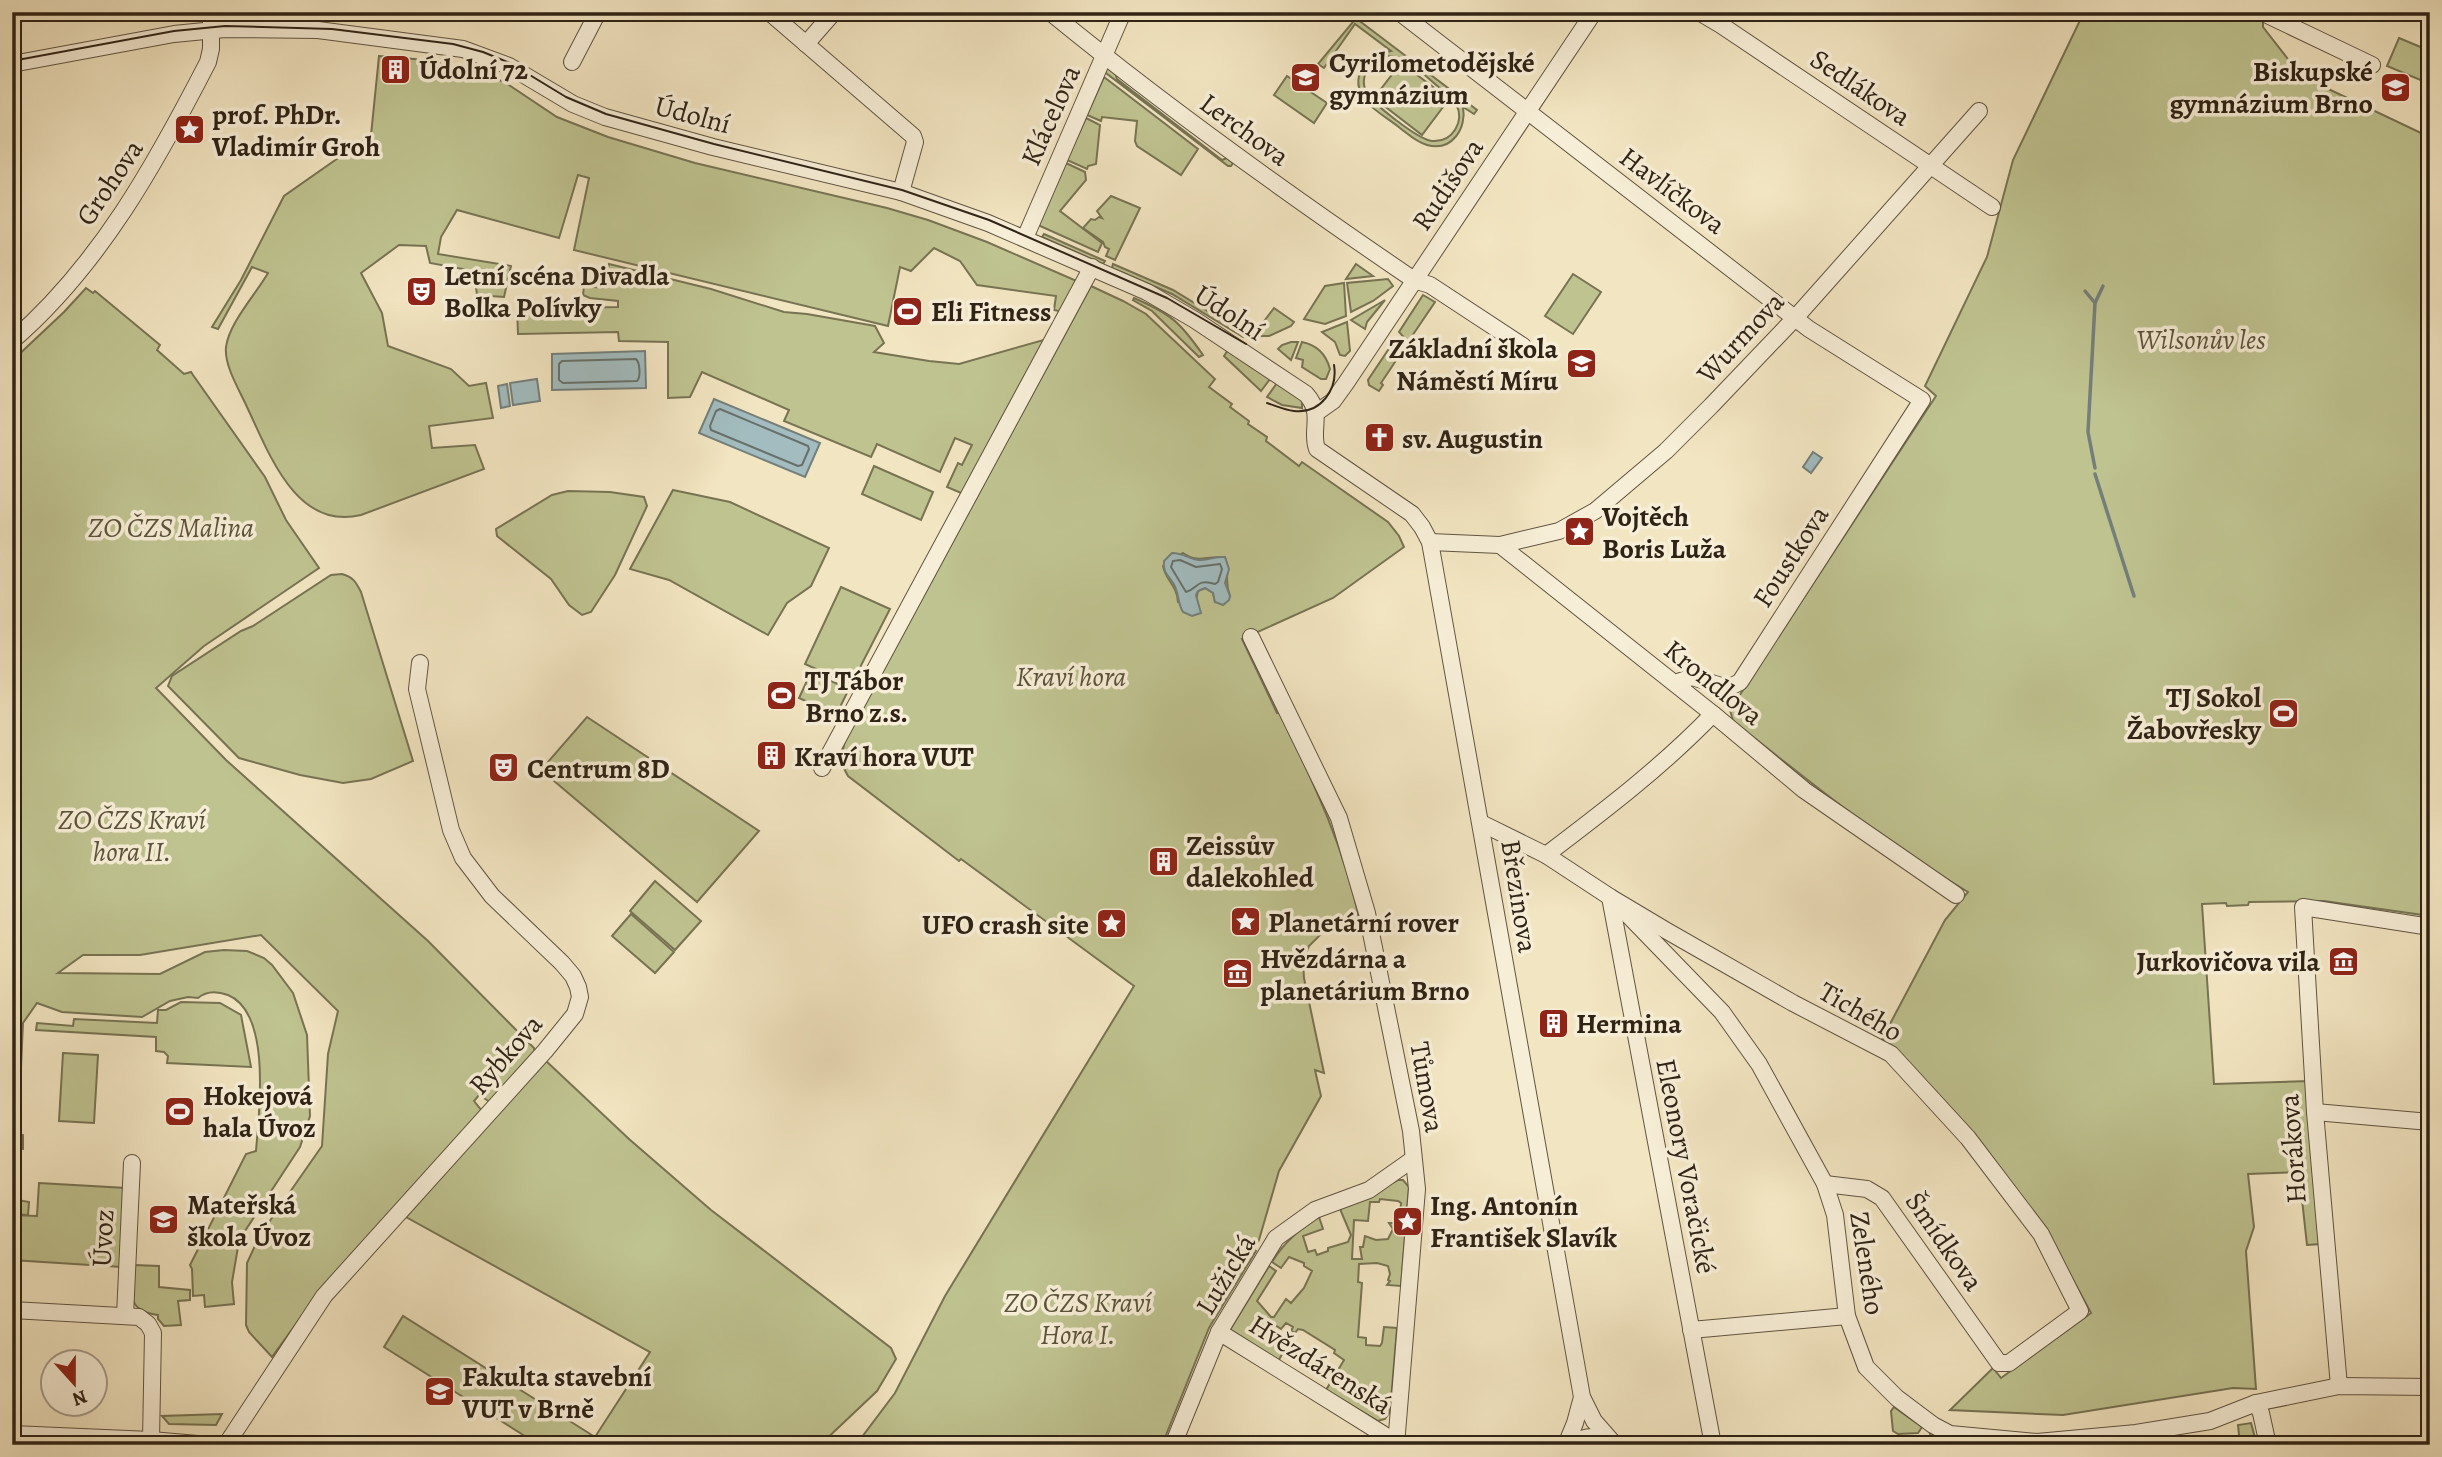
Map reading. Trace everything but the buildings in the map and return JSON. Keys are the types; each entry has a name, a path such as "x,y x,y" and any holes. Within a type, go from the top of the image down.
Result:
{"street":[{"name":"Grohova","path":"15,335 61,293 121,217 161,153 208,61 211,49 211,12"},
{"path":"572,62 598,12"},
{"path":"769,12 913,136 915,142 901,192"},
{"path":"806,44 834,12"},
{"name":"Lerchova","path":"1050,12 1104,57 1240,159 1414,280 1430,285 1523,346"},
{"name":"Klácelova","path":"1024,238 1123,12"},
{"name":"Havlíčkova","path":"1399,12 1809,328 1922,400"},
{"name":"Rudišova","path":"1315,414 1333,401 1346,383 1594,12"},
{"path":"2261,12 2372,65"},
{"name":"Sedlákova","path":"1708,15 1992,207"},
{"name":"Údolní","path":"12,64 174,34 211,30 318,30 453,47 499,61 573,104 605,117 713,147 901,192 1024,238 1147,292 1195,320 1306,394 1315,414"},
{"name":"Wurmova","path":"1500,545 1559,531 1595,511 1666,452 1796,317 1979,111"},
{"path":"822,768 1092,268"},
{"name":"Foustkova","path":"1675,683 1692,677 1728,688 1740,682 1922,400"},
{"name":"Březinova","path":"1315,414 1315,443 1323,455 1412,514 1430,542 1582,1397"},
{"path":"1430,542 1500,545"},
{"name":"Krondlova","path":"1500,545 1675,683 1804,790 1956,895"},
{"name":"Tůmova","path":"1251,638 1339,818 1367,913 1411,1130 1417,1189 1394,1444"},
{"name":"Rybkova","path":"226,1445 324,1296 545,1051 575,1014 580,997 573,976 492,896 463,858 451,830 417,689 420,663"},
{"path":"1546,855 1627,794 1681,747 1713,714"},
{"name":"Tichého","path":"1481,823 1546,855 1610,897 1793,1003 1886,1050 1968,1138 2040,1234 2080,1311 2009,1363 1999,1363"},
{"name":"Zeleného","path":"1610,897 1722,1012 1759,1064 1825,1184 1835,1215 1847,1316 1866,1367 1897,1398 1933,1425 1950,1434 2037,1441 2136,1433 2210,1421 2256,1403 2339,1386 2430,1387"},
{"name":"Eleonory Voračické","path":"1610,897 1713,1445"},
{"name":"Horákova","path":"2339,1386 2315,1112 2304,913 2430,927"},
{"path":"2315,1112 2430,1122"},
{"name":"Lužická","path":"1173,1445 1219,1332 1276,1238 1315,1210 1369,1190 1413,1158"},
{"name":"Úvoz","path":"125,1316 132,1163"},
{"name":"Šmídkova","path":"1825,1184 1867,1189 1882,1198 1999,1363"},
{"path":"12,1310 139,1317 148,1324 153,1333 151,1440"},
{"path":"1691,1330 1847,1316"},
{"name":"Hvězdárenská","path":"1219,1332 1394,1444"},
{"path":"1568,1445 1582,1397"},
{"path":"1582,1397 1594,1421 1615,1445"},
{"path":"2256,1403 2268,1445"},
{"path":"12,1434 208,1445"},
{"path":"1568,1445 1579,1439 1597,1437 1615,1445"}],"green space":[{"name":"Wilsonův les","path":"2084,12 2243,12 2263,21 2263,27 2301,76 2430,135 2430,916 2324,901 2249,902 2248,905 2227,906 2226,903 2202,904 2214,1084 2309,1081 2321,1244 2307,1245 2299,1172 2248,1174 2254,1227 2246,1251 2256,1389 2233,1388 2063,1415 1950,1410 1993,1368 2001,1378 2091,1313 2046,1230 1974,1133 1895,1048 1882,1039 1945,920 1968,892 1906,853 1819,789 1733,721 1730,710 1936,396 1925,386 1987,257 2013,160"},
{"path":"1353,16 1477,110 1474,114 1463,107 1463,123 1450,142 1436,146 1419,142 1366,101 1359,84 1362,68 1374,57 1391,51 1355,24 1324,68 1318,64 1353,22 1350,20","holes":["1386,56 1400,58 1450,95 1455,102 1458,123 1446,138 1433,141 1418,135 1386,112 1366,91 1364,78 1371,63"]},
{"path":"2399,38 2430,51 2430,84 2387,66"},
{"path":"379,56 426,60 481,72 506,83 557,117 608,137 695,163 928,220 1079,282 1064,312 1054,310 1056,296 977,285 960,261 934,248 911,271 900,267 888,326 574,250 589,178 578,175 559,238 457,210 441,237 438,254 511,266 504,297 477,295 474,271 430,263 426,246 399,245 361,273 382,313 388,346 451,369 469,386 486,383 493,418 429,426 432,448 475,445 484,469 361,515 338,517 319,511 302,500 276,466 227,362 226,347 232,328 268,273 252,267 218,329 212,327 241,280 284,196 371,135"},
{"path":"1401,63 1449,99 1422,135 1374,98"},
{"path":"1107,67 1115,72 1117,79 1222,160 1227,158 1233,163 1231,166 1228,166 1102,70"},
{"path":"1287,76 1327,103 1314,123 1274,95"},
{"path":"1104,77 1198,149 1181,175 1137,146 1137,121 1102,117 1101,121 1087,115"},
{"path":"1086,118 1100,125 1096,164 1088,166 1087,169 1067,160"},
{"path":"1066,163 1085,172 1086,180 1060,211 1102,243 1098,252 1039,224"},
{"path":"1111,196 1140,208 1115,260 1106,256 1109,249 1103,242 1083,228 1091,219 1102,218 1097,211"},
{"path":"1044,234 1105,261 1103,264 1042,237"},
{"path":"609,264 711,289 784,312 875,326 884,343 874,352 959,364 1047,339 964,492 961,493 947,487 958,463 962,465 972,445 955,438 940,472 877,444 871,457 784,421 789,410 702,372 690,397 668,398 668,342 619,341 618,332 518,334 517,309 618,307 618,301 583,295 584,286 603,288"},
{"path":"1113,264 1173,290 1245,334 1243,337 1172,294 1112,268"},
{"path":"1356,264 1373,276 1346,279"},
{"path":"1573,274 1601,292 1573,334 1545,316"},
{"path":"1388,279 1393,286 1373,301 1351,312 1347,283"},
{"path":"1344,283 1346,316 1325,324 1304,319 1325,286"},
{"path":"1091,286 1146,314 1215,379 1209,387 1232,404 1230,407 1249,421 1248,424 1267,437 1266,441 1299,466 1302,462 1388,522 1404,547 1333,598 1242,639 1277,713 1280,712 1326,815 1345,867 1360,922 1322,933 1309,946 1303,961 1304,978 1324,1073 1315,1070 1321,1096 1279,1171 1259,1240 1253,1240 1251,1247 1256,1251 1209,1328 1162,1445 866,1445 859,1441 895,1393 945,1296 1134,986 961,859 959,861 848,776 840,761 845,741","holes":["1183,553 1199,559 1225,558 1230,596 1215,602 1213,593 1205,588 1198,591 1196,600 1178,602 1176,591 1163,566"]},
{"path":"86,288 93,293 95,291 160,345 157,350 184,374 191,372 265,477 286,520 319,568 204,646 156,688 226,760 428,941 534,1048 535,1053 490,1102 479,1095 474,1101 482,1111 318,1294 272,1357 246,1325 247,1263 260,1235 322,1146 328,1054 338,1011 261,935 140,955 83,955 58,973 160,974 205,952 247,951 264,958 272,965 293,993 307,1035 310,1116 300,1147 245,1231 238,1247 232,1282 234,1304 205,1307 204,1295 193,1296 190,1265 246,1154 256,1151 260,1090 257,1043 251,1022 242,1005 228,995 212,992 198,998 170,1001 142,1017 62,1012 37,1003 23,1023 18,1134 23,1135 23,1149 12,1148 12,361"},
{"path":"1423,295 1435,302 1408,342 1399,332"},
{"path":"1134,298 1174,320 1203,355 1199,357 1152,311 1133,300"},
{"path":"1385,300 1367,322 1365,329 1351,320"},
{"path":"1274,308 1294,322 1269,336 1257,336 1259,334 1256,332"},
{"path":"1347,322 1350,351 1345,356 1340,355 1335,342 1322,332"},
{"path":"1291,342 1298,342 1291,360 1278,349"},
{"path":"1302,342 1312,345 1326,359 1330,369 1326,379 1321,379 1302,367 1303,360 1296,358"},
{"path":"1393,346 1403,350 1381,383 1383,385 1379,391 1369,385 1368,380"},
{"path":"1228,350 1270,379 1261,391 1224,356"},
{"path":"1277,383 1302,399 1302,408 1282,405 1267,397"},
{"path":"874,466 933,492 921,520 862,494"},
{"path":"673,490 730,502 829,548 811,586 787,603 768,635 669,580 630,569"},
{"path":"568,491 610,492 644,497 647,506 615,575 591,612 582,615 569,605 551,579 497,536 496,529 552,495"},
{"path":"342,574 354,580 361,592 413,761 371,779 343,783 300,775 239,758 168,686 172,676 331,575"},
{"path":"841,587 890,609 851,685 805,664"},
{"path":"811,672 849,689 836,715 799,698"},
{"path":"587,717 759,831 697,902 541,770"},
{"path":"655,881 701,921 675,950 630,911"},
{"path":"631,914 674,952 655,973 612,936"},
{"path":"181,1002 220,1003 241,1015 251,1067 167,1063 168,1056 164,1052 156,1051 156,1037 36,1030 37,1023 73,1026 74,1019 157,1023 158,1010 166,1010"},
{"path":"63,1053 98,1055 94,1123 59,1121"},
{"path":"545,1060 629,1139 711,1210 891,1348 896,1359 877,1391 820,1445 607,1445 595,1437 650,1352 406,1217"},
{"path":"1403,1180 1409,1187 1406,1219 1400,1219 1401,1203 1380,1199 1379,1202 1370,1202 1368,1221 1354,1220 1352,1259 1362,1259 1360,1247 1363,1247 1365,1236 1376,1240 1388,1239 1393,1229 1389,1223 1406,1223 1401,1286 1387,1285 1390,1281 1388,1266 1377,1263 1359,1264 1358,1282 1362,1283 1358,1337 1366,1338 1366,1345 1380,1346 1384,1327 1397,1328 1390,1412 1385,1419 1378,1421 1326,1390 1344,1360 1334,1353 1335,1350 1303,1330 1298,1329 1295,1333 1291,1331 1293,1327 1286,1323 1281,1329 1275,1325 1266,1339 1280,1349 1279,1353 1283,1352 1279,1360 1230,1330 1269,1266 1276,1271 1257,1301 1271,1317 1274,1317 1286,1299 1291,1303 1304,1288 1312,1271 1304,1266 1304,1263 1289,1257 1281,1268 1272,1262 1293,1236 1319,1217 1323,1229 1303,1236 1308,1252 1315,1250 1317,1255 1328,1251 1328,1248 1348,1242 1351,1235 1340,1209"},
{"path":"39,1183 126,1188 121,1267 12,1260 12,1215 37,1216"},
{"path":"12,1199 29,1202 28,1215 12,1214"},
{"path":"134,1265 159,1266 159,1287 190,1290 190,1300 178,1301 181,1325 164,1326 158,1315 147,1313 135,1304 132,1298"},
{"path":"403,1316 595,1437 590,1445 539,1445 384,1347"},
{"path":"1894,1407 1922,1427 1918,1433 1898,1434 1893,1431 1891,1411"},
{"path":"222,1414 216,1425 169,1424 162,1416"},
{"path":"2251,1423 2257,1445 2240,1445 2238,1425"},
{"path":"1930,1433 2013,1445 1931,1445"}],"water":[{"path":"645,351 646,388 552,390 552,354"},
{"path":"537,379 540,401 513,405 510,383"},
{"path":"507,384 510,406 501,408 498,386"},
{"path":"714,399 820,443 805,477 699,433"},
{"path":"1813,452 1822,458 1811,473 1803,467"},
{"path":"1172,553 1201,560 1225,557 1229,569 1225,583 1229,600 1223,605 1215,602 1213,593 1205,588 1196,595 1201,613 1192,616 1183,612 1174,585 1164,570 1164,561"}],"waterway":[{"path":"2095,303 2103,286"},
{"path":"2085,291 2095,303 2088,432 2095,468"},
{"path":"2095,474 2134,596"}],"tram line":[{"path":"12,61 174,31 225,26 332,29 453,44 510,63 566,97 606,114 714,144 902,190 989,220 1167,298 1246,344"},
{"path":"1267,403 1294,411 1304,411 1320,404 1333,383 1334,365"}],"place":[{"name":"Údolní 72","path":"396,69"},
{"name":"Cyrilometodějské gymnázium","path":"1306,78"},
{"name":"Biskupské gymnázium Brno","path":"2396,87"},
{"name":"prof. PhDr. Vladimír Groh","path":"189,130"},
{"name":"Letní scéna Divadla Bolka Polívky","path":"421,291"},
{"name":"Eli Fitness","path":"908,311"},
{"name":"Základní škola Náměstí Míru","path":"1581,364"},
{"name":"sv. Augustin","path":"1379,438"},
{"name":"Vojtěch Boris Luža","path":"1579,532"},
{"name":"TJ Tábor Brno z.s.","path":"782,696"},
{"name":"TJ Sokol Žabovřesky","path":"2284,713"},
{"name":"Kraví hora VUT","path":"771,756"},
{"name":"Centrum 8D","path":"504,768"},
{"name":"Zeissův dalekohled","path":"1163,861"},
{"name":"Planetární rover","path":"1245,922"},
{"name":"UFO crash site","path":"1112,924"},
{"name":"Jurkovičova vila","path":"2343,961"},
{"name":"Hvězdárna a planetárium Brno","path":"1237,974"},
{"name":"Hermina","path":"1553,1023"},
{"name":"Hokejová hala Úvoz","path":"180,1111"},
{"name":"Mateřská škola Úvoz","path":"164,1220"},
{"name":"Ing. Antonín František Slavík","path":"1407,1221"},
{"name":"Fakulta stavební VUT v Brně","path":"439,1392"}],"park label":[{"name":"ZO ČZS Malina","path":"171,527"},
{"name":"Kraví hora","path":"1071,676"},
{"name":"ZO ČZS Kraví hora II.","path":"132,835"},
{"name":"ZO ČZS Kraví Hora I.","path":"1078,1318"}]}
